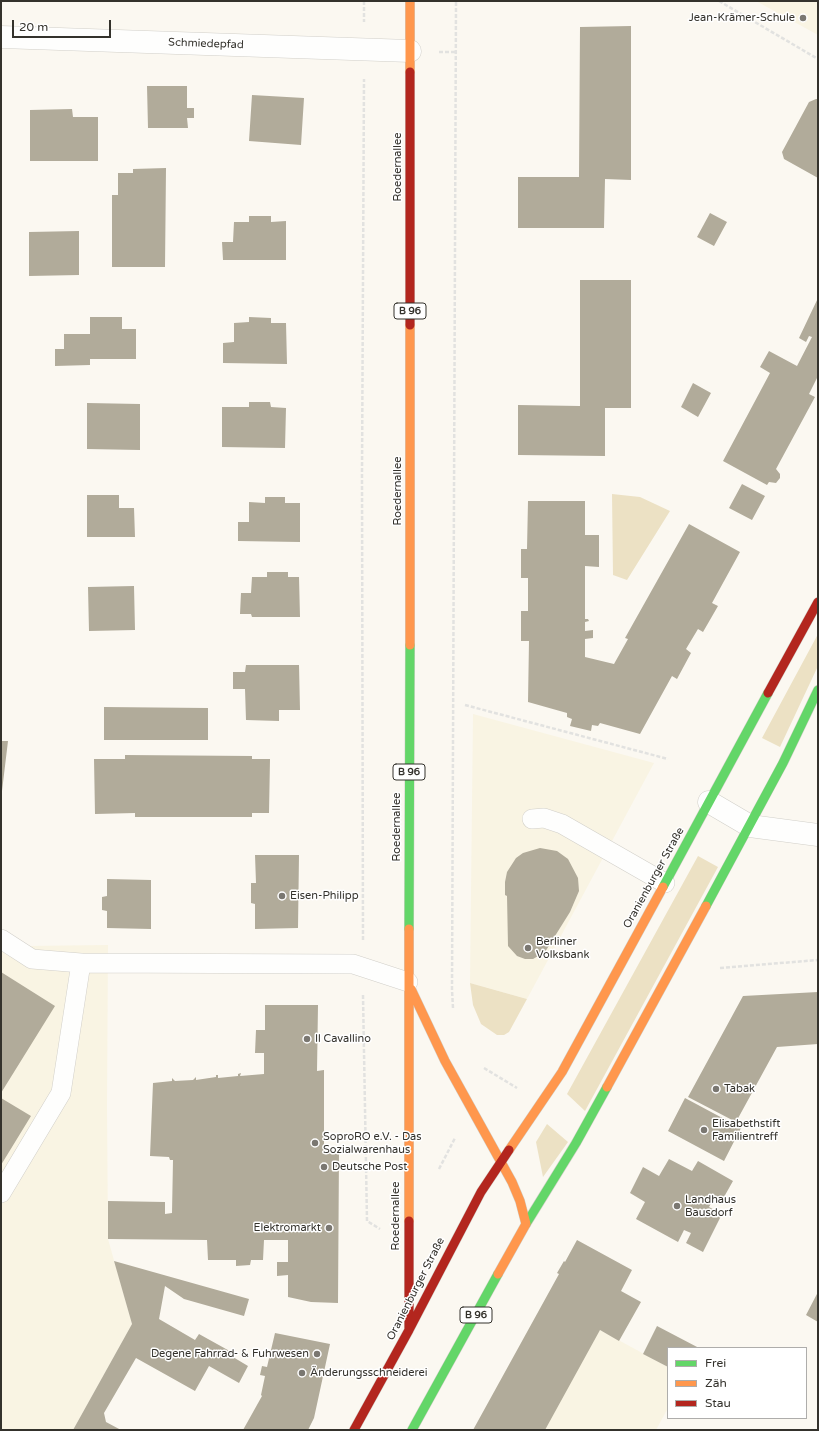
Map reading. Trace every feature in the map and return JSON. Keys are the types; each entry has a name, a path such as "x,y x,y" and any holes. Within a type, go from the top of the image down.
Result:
{"main road":[{"name":"Roedernallee","path":"409,1330 408,982 410,1"},
{"name":"Oranienburger Straße","path":"354,1430 409,1330 462,1226 501,1160 562,1072 818,602"},
{"path":"526,1224 576,1143 750,826 783,763 818,690"},
{"name":"Roedernallee","path":"408,982 444,1061 501,1160"},
{"name":"B 96","path":"412,1430 526,1224 520,1201 501,1160"}],"street":[{"name":"Schmiedepfad","path":"1,37 410,51"},
{"path":"709,802 750,826 818,835"}],"lane":[{"path":"532,819 544,818 562,824 665,882"},
{"path":"1,939 32,959 81,963 353,964 408,982"},
{"path":"1,1193 60,1093 81,963"}],"path":[{"path":"364,1 364,21"},
{"path":"455,1015 452,974 456,1"},
{"path":"719,1 818,58"},
{"path":"364,73 362,468 363,967 368,1221 384,1231"},
{"path":"465,705 668,759"},
{"path":"720,968 818,960"},
{"path":"438,1172 459,1131"}],"shaded area":[{"name":"Jean-Krämer-Schule","path":"756,1 818,1 818,35"},
{"path":"612,494 640,497 670,511 627,580 613,575"},
{"path":"818,634 818,666 780,747 762,738"},
{"path":"473,714 654,763 527,999 470,983"},
{"path":"698,856 718,867 585,1111 567,1094"},
{"path":"1,932 24,946 108,945 108,1239 132,1324 73,1430 1,1430"},
{"path":"470,983 527,999 509,1032 504,1035 497,1035 481,1024 473,1005"},
{"path":"547,1124 568,1142 543,1177 536,1142"},
{"path":"600,1330 667,1366 667,1410 656,1430 473,1430"}],"building":[{"path":"631,26 631,180 605,179 604,228 518,228 518,177 579,177 580,27"},
{"path":"147,86 187,86 187,108 194,108 194,118 187,118 188,128 148,128"},
{"path":"252,95 304,98 301,145 249,141"},
{"path":"818,99 818,178 784,159 782,152 809,102"},
{"path":"72,109 73,117 98,117 98,161 30,161 30,110"},
{"path":"166,168 165,267 112,267 112,195 118,195 118,173 133,173 133,169"},
{"path":"710,213 727,222 714,246 697,237"},
{"path":"249,216 271,216 271,222 286,221 286,260 223,260 222,242 233,242 234,222 249,222"},
{"path":"79,231 79,275 29,276 29,232"},
{"path":"580,280 631,280 631,408 605,408 605,456 518,455 518,405 580,406"},
{"path":"818,298 818,376 809,394 815,397 776,469 780,474 780,478 776,483 769,482 767,485 723,461 770,373 760,367 769,351 797,366 812,337 809,336 806,342 799,338"},
{"path":"90,317 122,317 122,329 136,329 136,359 90,359 90,365 55,366 55,349 64,349 64,334 90,334"},
{"path":"249,317 271,318 271,323 286,323 287,364 223,363 223,343 234,342 234,323 249,322"},
{"path":"693,383 711,393 698,417 681,407"},
{"path":"249,402 270,402 271,407 286,408 285,448 222,447 222,407 249,407"},
{"path":"87,403 140,404 140,450 87,449"},
{"path":"742,484 765,496 752,520 729,508"},
{"path":"87,495 119,495 119,508 134,508 135,537 87,537"},
{"path":"265,497 285,497 285,503 300,503 300,542 238,541 238,522 249,522 249,502 265,503"},
{"path":"528,501 585,501 585,535 599,535 599,567 585,566 585,619 588,619 589,621 585,622 585,631 593,630 593,638 585,639 585,657 614,664 628,639 625,638 689,524 740,552 712,603 718,606 703,632 698,629 686,649 691,653 677,679 672,676 640,734 600,723 598,726 592,725 591,731 570,726 572,719 567,717 567,713 528,702 529,641 521,641 521,611 528,611 528,578 521,578 521,549 527,549"},
{"path":"267,572 288,572 288,577 299,577 300,617 252,617 251,614 240,614 241,593 251,593 252,577 267,577"},
{"path":"134,586 135,630 89,631 88,587"},
{"path":"246,665 299,665 300,710 279,710 279,721 246,720 245,689 233,689 233,672 245,672"},
{"path":"104,707 208,708 208,740 104,740"},
{"path":"1,741 8,741 2,791 1,791"},
{"path":"125,755 252,756 252,759 270,759 269,813 252,813 252,817 135,817 135,813 95,814 94,759 125,759"},
{"path":"540,848 557,851 568,859 578,878 579,891 570,912 545,952 533,959 525,959 517,956 508,946 507,896 505,895 505,882 507,872 516,858 523,853"},
{"path":"255,855 299,855 298,928 255,929 255,904 251,903 251,883 256,883"},
{"path":"107,879 151,880 151,929 107,928 107,911 102,910 102,897 107,896"},
{"path":"1,972 55,1006 1,1093"},
{"path":"818,992 818,1044 777,1047 736,1122 688,1097 743,996"},
{"path":"265,1005 318,1005 317,1071 324,1070 324,1151 339,1151 338,1303 311,1302 288,1297 288,1275 277,1276 277,1262 288,1262 288,1240 264,1240 263,1260 251,1260 250,1265 236,1266 236,1260 208,1260 207,1240 108,1239 108,1201 165,1202 165,1214 172,1213 173,1160 170,1160 169,1157 150,1156 153,1083 172,1081 172,1078 175,1081 193,1080 196,1077 196,1080 216,1077 216,1075 218,1075 218,1078 238,1076 238,1074 241,1073 240,1076 264,1074 264,1053 255,1053 256,1030 265,1030"},
{"path":"1,1098 31,1116 1,1165"},
{"name":"Elisabethstift Familientreff","path":"685,1098 741,1128 724,1161 668,1131"},
{"name":"Landhaus Bausdorf","path":"669,1159 692,1171 698,1161 733,1181 720,1204 713,1200 709,1207 722,1214 703,1252 686,1243 691,1233 684,1230 678,1242 636,1219 645,1202 630,1193 643,1167 659,1176"},
{"path":"577,1240 632,1270 621,1291 641,1302 619,1341 600,1330 545,1430 473,1430 559,1274 557,1273"},
{"path":"114,1261 249,1299 244,1316 184,1299 165,1286 159,1319 195,1340 199,1334 235,1354 233,1357 248,1366 239,1383 209,1366 195,1391 136,1358 104,1413 106,1422 121,1430 73,1430 132,1324"},
{"path":"818,1292 818,1322 806,1315"},
{"path":"657,1326 697,1347 667,1347 667,1366 643,1354"},
{"path":"275,1333 330,1344 314,1418 308,1430 243,1430 262,1396 265,1376 260,1375 262,1366 267,1367"}],"traffic: fast":[{"path":"409,929 410,645"},
{"path":"706,906 783,763 818,690"},
{"path":"663,887 768,693"},
{"path":"526,1224 576,1143 607,1087"},
{"path":"412,1430 498,1274"}],"traffic: slow":[{"path":"410,1 410,72"},
{"path":"410,325 410,645"},
{"path":"509,1150 562,1072 663,887"},
{"path":"607,1087 706,906"},
{"path":"409,929 409,1221"},
{"path":"411,989 445,1061 512,1182 520,1201 526,1224 498,1274"}],"traffic: jam":[{"path":"410,72 410,325"},
{"path":"768,693 818,602"},
{"path":"409,1330 481,1192 509,1150"},
{"path":"354,1430 409,1330 409,1221"}],"place":[{"name":"Jean-Krämer-Schule","path":"803,18"},
{"name":"Eisen-Philipp","path":"282,896"},
{"name":"Berliner Volksbank","path":"528,948"},
{"name":"Il Cavallino","path":"307,1039"},
{"name":"Tabak","path":"716,1089"},
{"name":"Elisabethstift Familientreff","path":"704,1130"},
{"name":"SoproRO e.V. - Das Sozialwarenhaus","path":"315,1143"},
{"name":"Deutsche Post","path":"324,1167"},
{"name":"Landhaus Bausdorf","path":"677,1206"},
{"name":"Elektromarkt","path":"329,1228"},
{"name":"Degene Fahrrad- & Fuhrwesen","path":"317,1354"},
{"name":"Änderungsschneiderei","path":"302,1373"}]}
